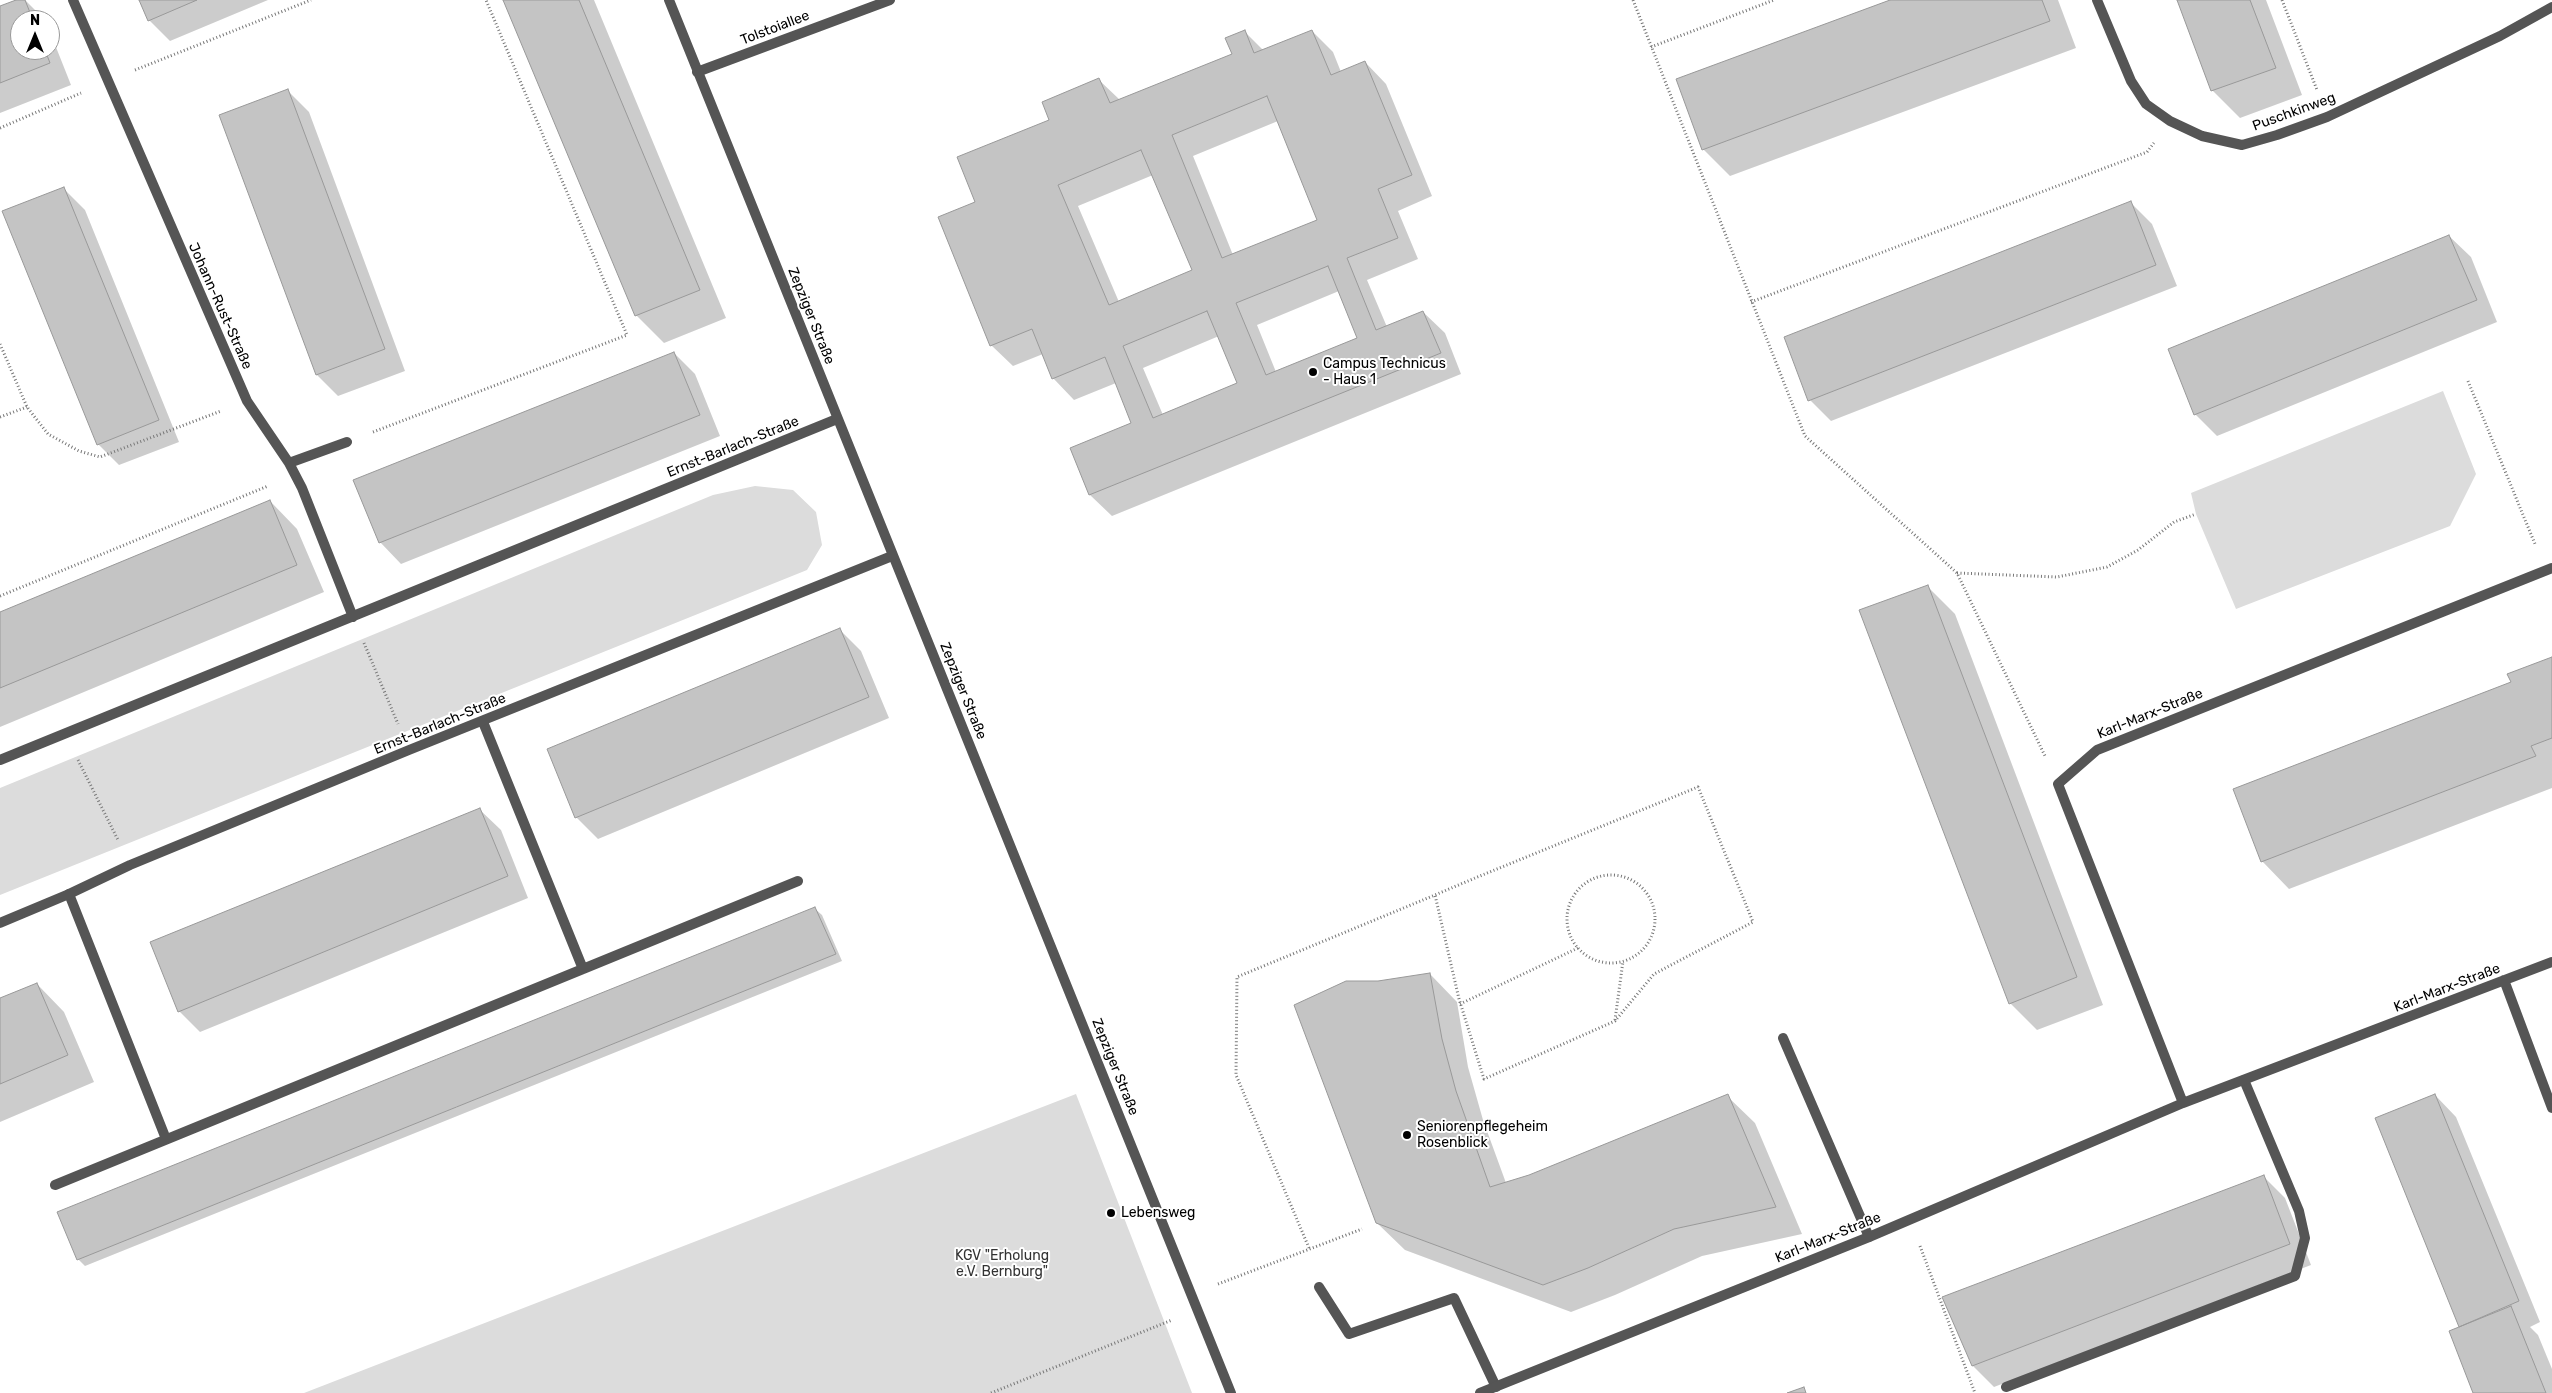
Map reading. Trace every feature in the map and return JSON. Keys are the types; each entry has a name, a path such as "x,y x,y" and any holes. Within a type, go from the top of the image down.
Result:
{"street":[{"name":"Johann-Rust-Straße","path":"73,0 247,401 296,474 353,617"},
{"name":"Zepziger Straße","path":"669,0 1231,1393"},
{"name":"Tolstoiallee","path":"697,72 890,0"},
{"name":"Puschkinweg","path":"2097,0 2131,81 2146,104 2170,121 2202,136 2242,145 2327,117 2500,36 2552,7"},
{"name":"Ernst-Barlach-Straße","path":"0,760 838,419"},
{"path":"289,462 347,442"},
{"name":"Ernst-Barlach-Straße","path":"0,923 69,894 130,865 409,750 892,556"},
{"name":"Karl-Marx-Straße","path":"2058,784 2097,750 2549,569"},
{"path":"482,722 583,968"},
{"path":"2058,784 2183,1103"},
{"path":"54,1185 798,881"},
{"path":"69,894 166,1139"},
{"name":"Karl-Marx-Straße","path":"1480,1393 1911,1220 2183,1103 2552,962"},
{"path":"2504,980 2552,1108"},
{"path":"1783,1038 1869,1237"},
{"path":"2006,1387 2295,1276 2305,1238 2299,1212 2244,1080"},
{"path":"1319,1287 1349,1334 1454,1298 1496,1387"}],"path":[{"path":"0,128 107,82 311,0"},
{"path":"347,442 627,335 486,0"},
{"path":"1632,0 1805,436 1957,573 2058,784"},
{"path":"1651,47 1774,0"},
{"path":"2282,0 2327,117"},
{"path":"1751,302 2147,152 2170,121"},
{"path":"0,344 27,407 48,434 79,451 100,457 247,401"},
{"path":"2468,381 2549,569"},
{"path":"0,417 27,407"},
{"path":"0,596 296,474"},
{"path":"1957,573 2057,577 2108,567 2138,550 2174,522 2196,514"},
{"path":"353,617 409,750"},
{"path":"64,733 130,865"},
{"path":"1309,1248 1236,1075 1237,977 1436,895 1698,788 1753,922 1654,974 1615,1021 1484,1079 1460,1004 1436,895"},
{"path":"1603,875 1624,877 1638,884 1648,896 1654,910 1655,922 1651,936 1643,949 1623,961 1608,963 1589,957 1578,948 1570,936 1567,921 1569,906 1577,890 1589,881 1603,875"},
{"path":"1460,1004 1578,948"},
{"path":"1615,1021 1623,961"},
{"path":"1911,1220 1976,1393"},
{"path":"1192,1295 1362,1229"},
{"path":"992,1393 1198,1310"}],"green space":[{"path":"2443,391 2476,474 2450,526 2236,609 2196,514 2191,493"},
{"path":"755,486 793,490 816,512 822,545 807,570 0,895 0,788 713,495"},
{"name":"KGV \"Erholung e.V. Bernburg\"","path":"1076,1094 1192,1393 304,1393"}],"building":[{"path":"16,0 25,0 29,10 10,10 10,60 49,60 50,63 0,83 0,6"},
{"path":"139,0 197,0 148,21"},
{"path":"503,0 579,0 700,290 635,316"},
{"path":"1890,0 2042,0 2050,21 1702,150 1676,79"},
{"path":"2177,0 2250,0 2276,68 2211,91"},
{"path":"1245,30 1254,53 1312,30 1331,75 1365,61 1412,175 1378,189 1398,238 1347,258 1376,330 1423,311 1441,353 1089,495 1070,448 1131,423 1105,357 1052,379 1032,329 990,346 938,217 975,202 957,157 1049,120 1042,102 1099,78 1110,103 1232,54 1225,38","holes":["1267,96 1317,220 1222,258 1172,135","1141,150 1192,270 1109,305 1058,185","1328,266 1357,338 1266,375 1236,303","1207,311 1237,383 1153,418 1123,346"]},
{"path":"288,89 385,349 316,375 219,115"},
{"path":"64,187 159,420 97,445 2,211"},
{"path":"2131,201 2156,265 1808,401 1784,337"},
{"path":"2449,235 2477,300 2194,415 2168,349"},
{"path":"674,352 700,415 379,543 353,480"},
{"path":"270,500 297,565 0,688 0,612"},
{"path":"1928,585 2077,977 2009,1004 1859,610"},
{"path":"840,628 869,697 575,818 547,749"},
{"path":"2552,657 2552,738 2531,746 2536,756 2261,862 2233,789 2511,682 2507,674"},
{"path":"480,808 508,876 178,1012 150,942"},
{"path":"815,907 836,954 77,1260 57,1212"},
{"name":"Seniorenpflegeheim Rosenblick","path":"1430,973 1442,1039 1456,1091 1490,1187 1529,1175 1728,1094 1776,1207 1674,1229 1588,1268 1543,1285 1376,1223 1294,1005 1346,981 1378,981"},
{"path":"37,983 68,1055 0,1084 0,998"},
{"path":"2435,1094 2519,1301 2459,1327 2375,1118"},
{"path":"2264,1175 2290,1244 1972,1366 1942,1297"},
{"path":"2511,1306 2546,1393 2473,1393 2449,1331"},
{"path":"1804,1387 1806,1393 1787,1393"}],"place":[{"name":"Campus Technicus - Haus 1","path":"1313,372"},
{"name":"Seniorenpflegeheim Rosenblick","path":"1407,1135"},
{"name":"Lebensweg","path":"1111,1213"}]}
